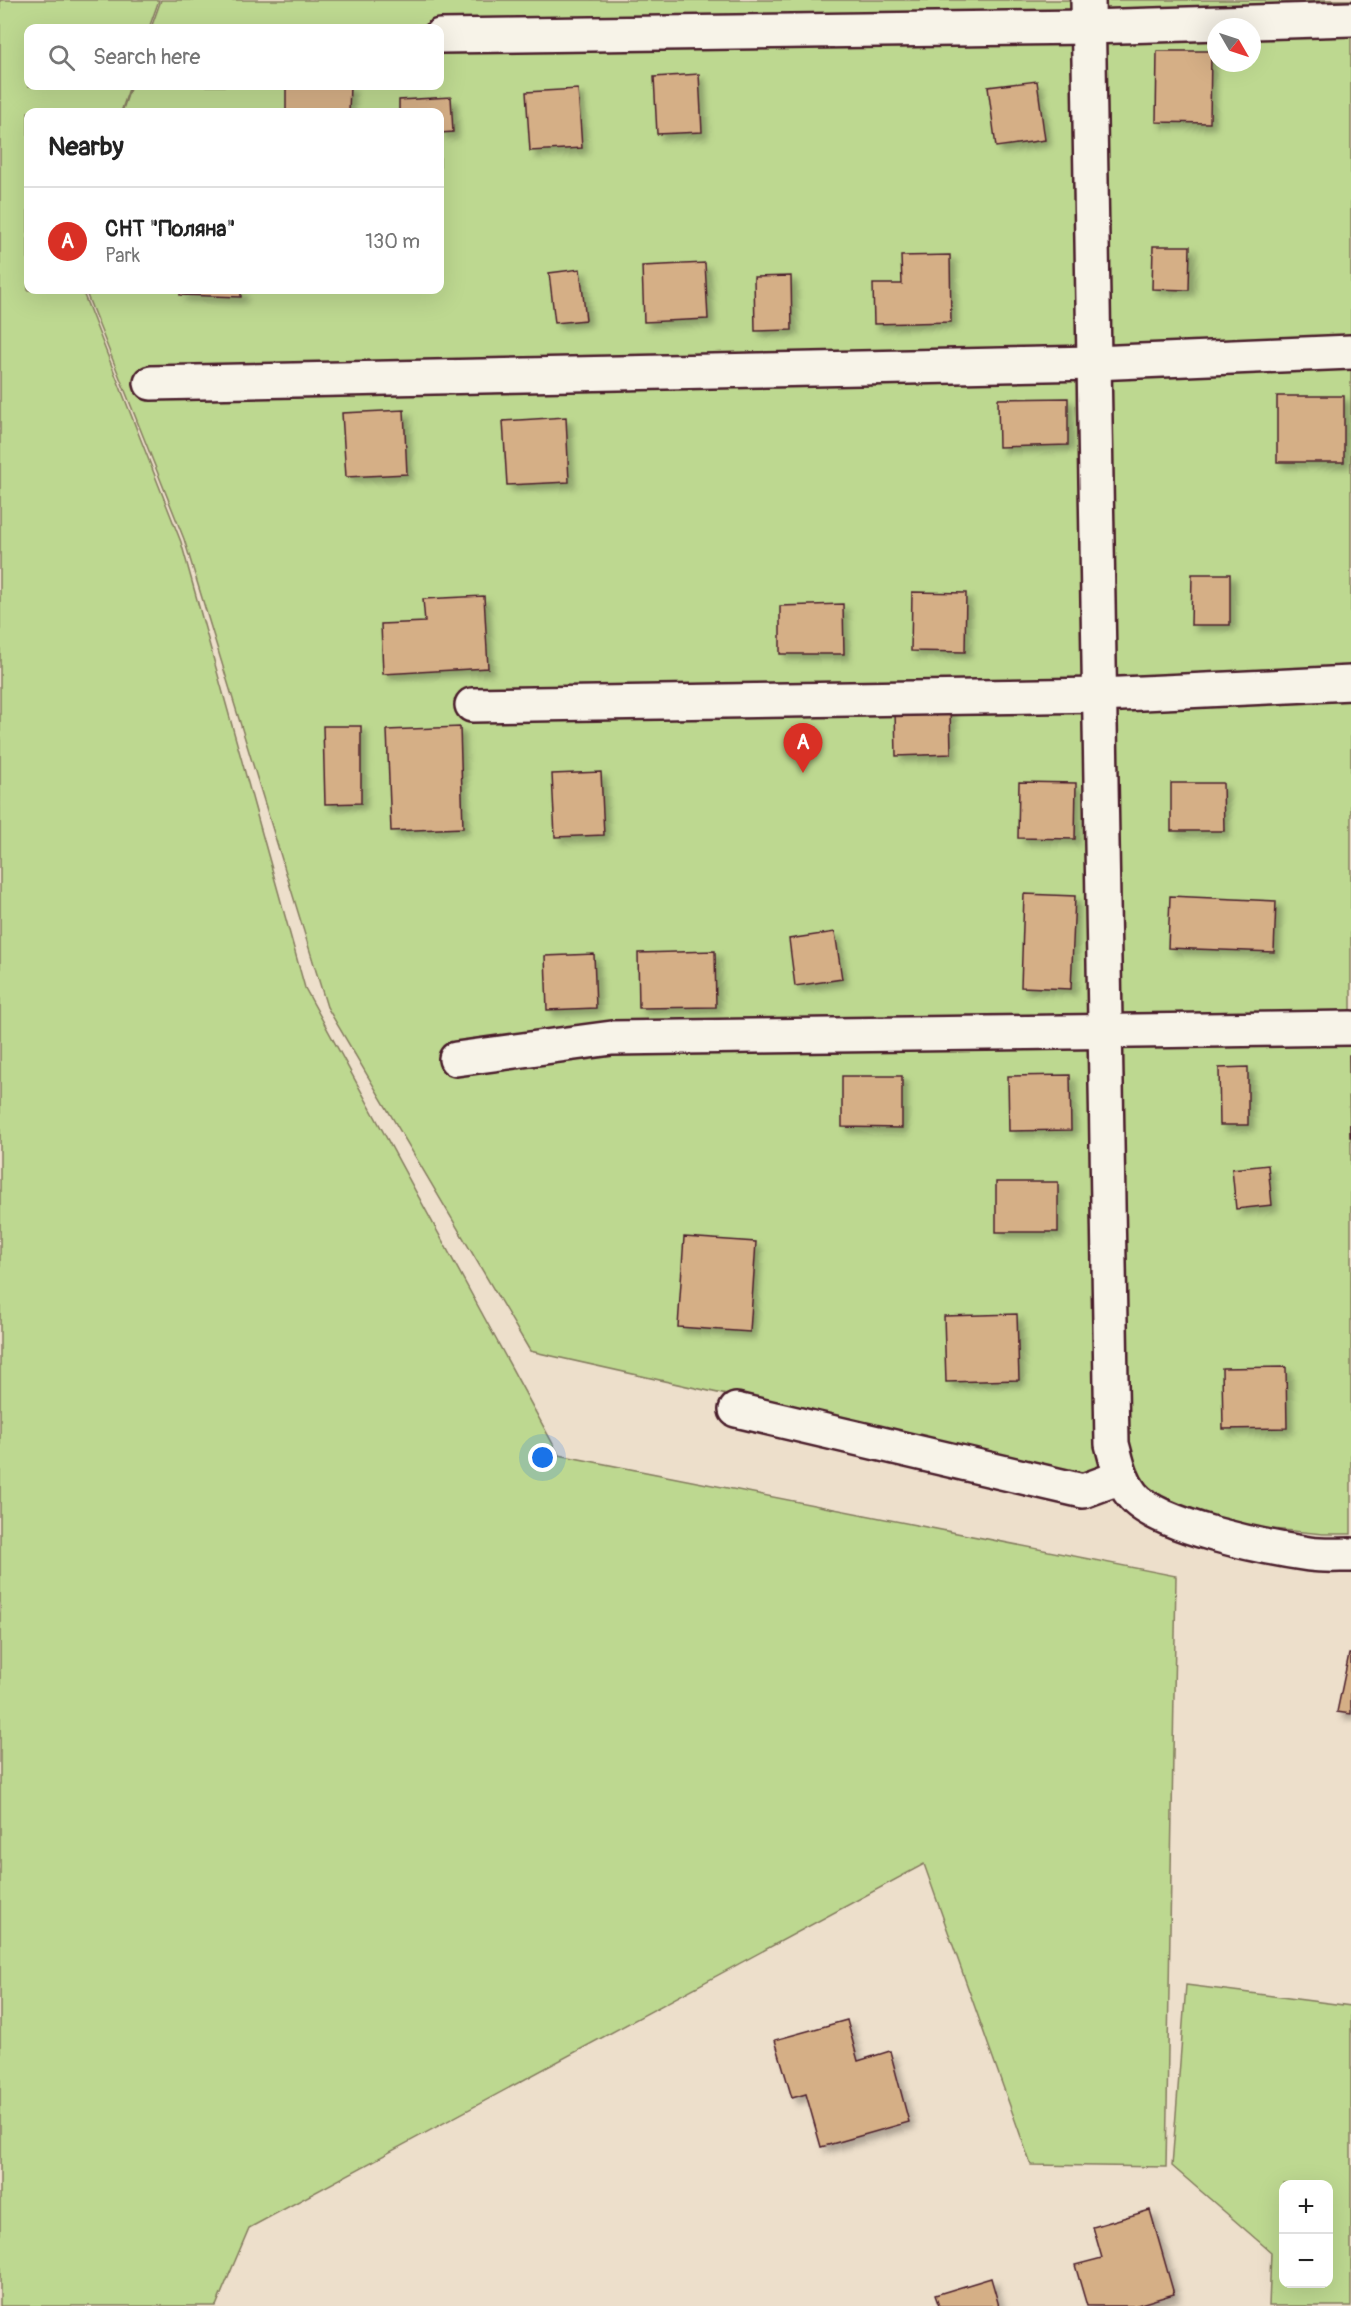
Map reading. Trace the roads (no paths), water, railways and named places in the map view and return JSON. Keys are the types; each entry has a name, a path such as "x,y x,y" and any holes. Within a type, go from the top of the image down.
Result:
{"street":[{"path":"444,36 1088,13 1351,19"},
{"path":"1088,13 1112,1444 1121,1477 1133,1497 1153,1513 1202,1531 1311,1554 1351,1556"},
{"path":"151,383 1094,363 1351,352"},
{"path":"471,705 1100,695 1351,683"},
{"path":"456,1059 612,1038 1351,1028"},
{"path":"736,1410 1083,1491 1121,1477"}],"place":[{"name":"СНТ \"Поляна\"","path":"803,773"}]}
